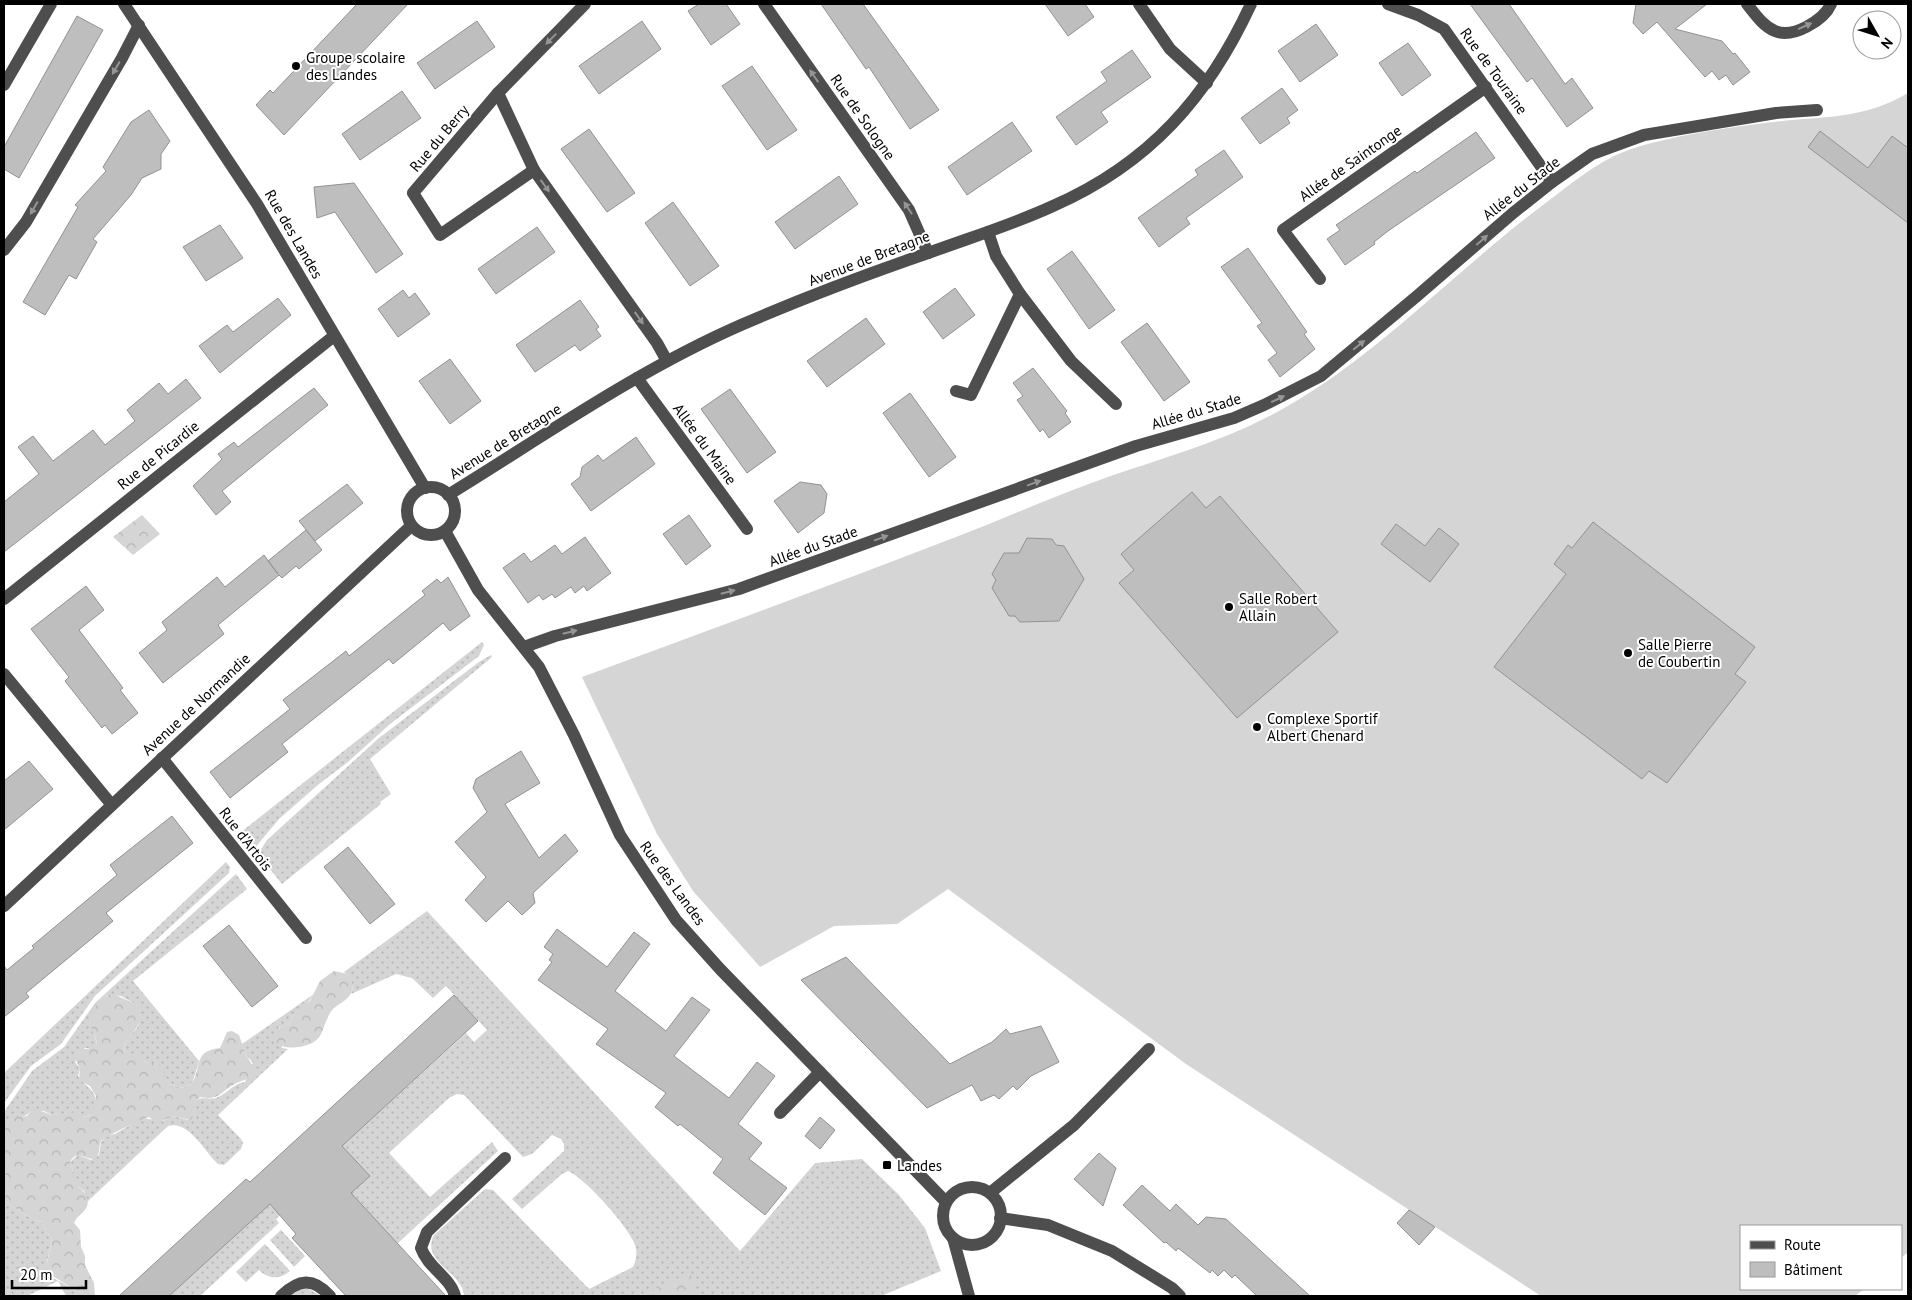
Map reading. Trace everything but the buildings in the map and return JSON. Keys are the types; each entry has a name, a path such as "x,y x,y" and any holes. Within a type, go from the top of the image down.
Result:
{"street":[{"path":"4,85 51,4"},
{"name":"Rue des Landes","path":"124,4 257,204 425,488"},
{"name":"Rue du Berry","path":"534,170 440,235 413,193 498,93 585,4"},
{"name":"Rue de Sologne","path":"764,4 909,210 928,252"},
{"path":"1139,4 1170,49 1207,83"},
{"name":"Avenue de Bretagne","path":"448,495 667,361 740,326 928,252 988,232 1054,206 1127,164 1175,123 1207,83 1232,45 1251,4"},
{"name":"Rue de Touraine","path":"1388,4 1418,15 1444,29 1552,182"},
{"path":"1747,4 1769,28 1777,32 1787,32 1818,20 1831,4"},
{"path":"4,250 26,222 122,58 138,25"},
{"name":"Allée de Saintonge","path":"1320,279 1283,230 1486,86"},
{"path":"498,93 534,170 657,343 667,361"},
{"name":"Allée du Stade","path":"524,646 555,636 740,589 1136,446 1234,418 1320,376 1552,182 1592,154 1644,134 1776,113 1817,110"},
{"path":"988,232 996,256 1020,294 1071,361 1116,404"},
{"path":"956,390 971,395 1020,294"},
{"name":"Rue de Picardie","path":"4,599 334,336"},
{"name":"Allée du Maine","path":"637,378 747,530"},
{"path":"425,488 435,488 448,495 455,512 450,525 445,531 429,536 411,526 407,518 408,502 417,491 425,488"},
{"name":"Avenue de Normandie","path":"4,906 111,804 411,526"},
{"name":"Rue des Landes","path":"445,531 478,590 524,646 554,693 620,835 676,920 720,969 946,1202"},
{"path":"4,674 111,804"},
{"name":"Rue d'Artois","path":"162,758 306,938"},
{"path":"990,1194 1074,1126 1149,1049"},
{"path":"780,1113 820,1072"},
{"path":"455,1296 452,1288 425,1260 421,1248 427,1232 505,1158"},
{"path":"953,1238 968,1244 978,1244 994,1234 1000,1218 996,1201 982,1188 966,1187 952,1194 946,1202 943,1220 953,1238 969,1296"},
{"path":"1000,1218 1048,1225 1112,1251 1172,1288 1180,1296"},
{"path":"281,1296 291,1287 306,1282 320,1285 330,1296"}],"green space":[{"name":"Complexe Sportif Albert Chenard","path":"1908,93 1908,1252 1902,1257 1902,1225 1740,1225 1740,1290 1863,1290 1855,1296 1541,1296 1186,1064 948,889 897,924 834,926 760,967 693,891 657,834 582,677 972,531 1086,485 1213,441 1262,420 1321,385 1354,361 1387,336 1514,227 1579,178 1614,156 1649,144 1692,134 1755,124 1842,115 1875,108"},
{"path":"142,515 160,534 133,555 113,537"},
{"path":"482,642 484,645 479,656 390,724 348,762 319,784 279,819 254,849 241,832"},
{"path":"491,655 492,657 370,759 391,794 282,884 258,854 267,840 379,738 479,662"},
{"path":"226,862 230,867 229,873 95,996 61,1044 31,1066 4,1103 4,1073"},
{"path":"236,874 247,889 133,981 199,1061 192,1084 183,1088 169,1084 163,1077 162,1070 125,1051 124,1046 127,1039 138,1025 139,1014 137,1005 121,996 107,995 100,1000 90,1021 97,1044 92,1048 85,1048 75,1062 80,1069 78,1076 93,1092 95,1097 96,1101 91,1115 83,1117 70,1113 52,1115 44,1111 31,1111 22,1117 4,1123 4,1112 32,1071 64,1047 95,1003"},
{"path":"427,911 740,1251 815,1163 862,1159 899,1195 925,1228 941,1271 881,1296 464,1296 457,1280 437,1260 431,1244 434,1235 485,1189 493,1190 589,1289 633,1267 636,1260 636,1248 633,1240 607,1205 585,1183 568,1171 562,1174 522,1209 512,1199 564,1151 564,1144 561,1139 552,1135 532,1154 523,1157 464,1095 457,1094 449,1098 389,1153 430,1197 492,1142 498,1151 397,1244 351,1193 370,1176 342,1146 466,1033 474,1042 487,1030 446,986 433,998 412,978 396,974 351,994 353,988 348,975 344,972"},
{"path":"334,971 348,974 353,988 348,998 331,1011 320,1036 304,1046 289,1047 276,1044 272,1040 276,1031 289,1024 293,1016 310,1001 320,981"},
{"path":"113,994 138,1005 140,1012 139,1023 124,1046 125,1051 140,1056 145,1062 159,1064 169,1084 183,1088 192,1084 202,1056 206,1052 220,1048 227,1032 232,1031 239,1035 246,1055 256,1071 218,1096 211,1098 201,1097 196,1100 194,1116 190,1120 174,1116 157,1123 149,1117 145,1118 101,1141 98,1155 95,1159 78,1156 73,1158 70,1162 73,1170 71,1180 85,1193 88,1202 84,1211 77,1217 74,1223 80,1230 85,1265 94,1283 95,1296 84,1296 45,1271 52,1241 43,1223 23,1214 4,1200 4,1123 12,1118 27,1116 31,1111 38,1110 52,1115 76,1112 83,1117 91,1115 96,1096 90,1086 79,1080 80,1069 74,1056 79,1050 91,1048 97,1044 90,1023 91,1015 104,997"},
{"path":"314,994 304,1008 293,1016 289,1024 278,1028 282,1048 288,1049 218,1115 243,1143 241,1149 224,1165 218,1164 189,1132 176,1125 168,1126 87,1202 84,1191 70,1180 73,1170 70,1162 78,1155 91,1160 99,1155 101,1142 107,1135 115,1134 142,1118 163,1121 174,1116 188,1120 194,1112 196,1100 216,1098 245,1082 253,1063 246,1055 242,1044"},
{"path":"4,1200 23,1214 43,1223 52,1241 47,1261 50,1276 85,1296 66,1296 58,1281 27,1296 4,1296"},
{"path":"270,1204 280,1215 276,1219 279,1223 200,1296 169,1296"},
{"path":"281,1230 305,1256 294,1267 270,1240"},
{"path":"265,1244 290,1271 282,1276 270,1277 259,1270 246,1282 236,1272"},
{"path":"690,1273 699,1296 638,1296"},
{"path":"307,1288 321,1296 290,1296 300,1289"}],"place":[{"name":"Groupe scolaire des Landes","path":"296,66"},
{"name":"Salle Robert Allain","path":"1229,607"},
{"name":"Salle Pierre de Coubertin","path":"1628,653"},
{"name":"Complexe Sportif Albert Chenard","path":"1257,727"},
{"name":"Landes","path":"887,1165"}]}
